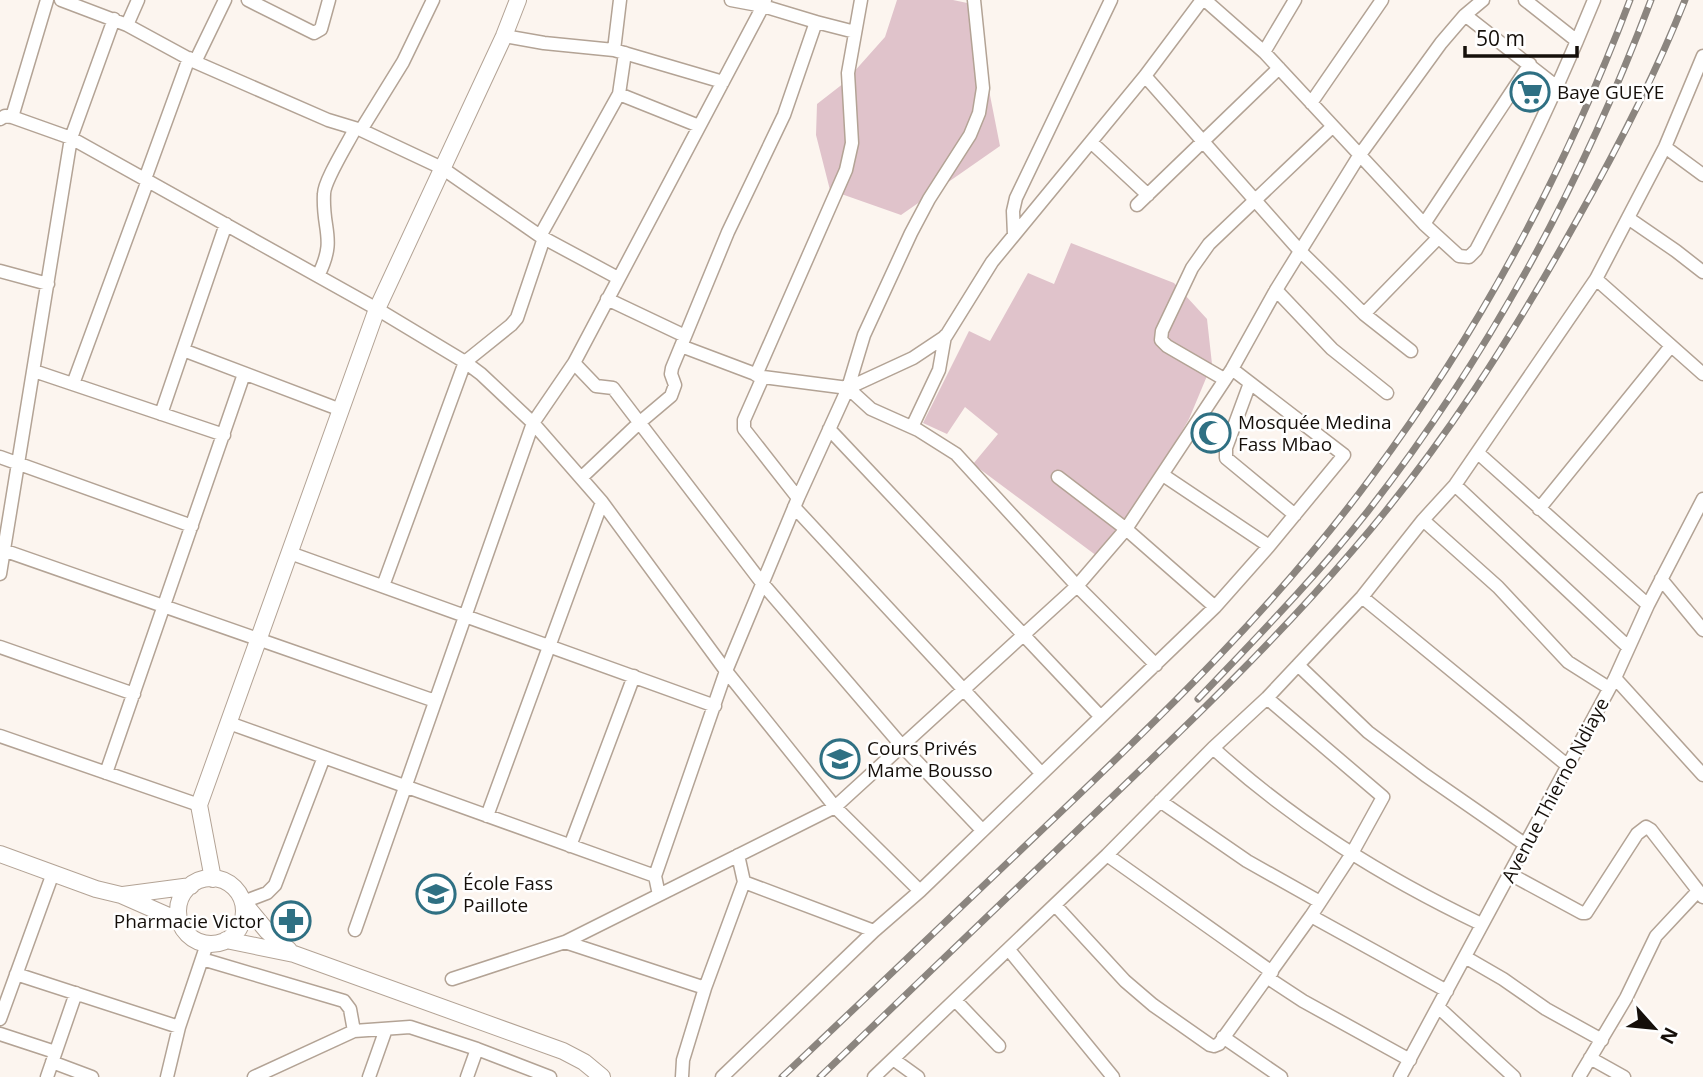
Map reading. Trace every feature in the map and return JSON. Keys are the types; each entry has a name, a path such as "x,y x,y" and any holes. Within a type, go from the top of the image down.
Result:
{"street":[{"path":"47,0 6,118 71,138 377,309 466,362 533,423 602,502 726,671 835,807 920,891"},
{"path":"61,0 114,19 192,60 442,168 542,237 618,278"},
{"path":"127,25 138,0"},
{"path":"74,384 192,60 225,0"},
{"path":"248,0 314,33 321,29 329,0"},
{"path":"318,276 329,247 325,187 358,130 403,62 433,0"},
{"path":"213,879 199,806 377,309 504,36 518,0"},
{"path":"383,586 466,362 517,318 542,237 619,94 620,0"},
{"path":"730,0 764,3 816,22 855,32"},
{"path":"861,0 848,73 852,143 846,170 760,376 744,420 744,429 796,502 1041,773"},
{"path":"659,895 655,876 726,671 762,583 848,388 864,335 911,233 929,199 970,135 979,113 983,88 974,0"},
{"path":"1014,234 1013,211 1016,198 1111,0"},
{"path":"912,427 939,370 946,336 992,262 1145,76 1203,0 1264,52 1438,238 1459,256 1469,257 1476,250 1514,179 1558,87 1594,0"},
{"path":"1264,52 1295,0"},
{"path":"1311,103 1382,0"},
{"path":"452,979 565,942 835,807 1077,586 1126,529 1163,475 1228,374 1276,290 1359,156 1467,8 1483,0"},
{"path":"1525,0 1577,41"},
{"path":"355,930 533,423 574,363 764,3"},
{"path":"1467,8 1558,87"},
{"path":"0,574 71,138 114,19"},
{"path":"581,478 671,396 674,390 672,368 728,232 783,115 816,22"},
{"path":"504,36 619,51 723,82"},
{"path":"1424,224 1530,64"},
{"path":"874,1077 1009,950 1267,698 1362,597 1423,520 1455,485 1596,279 1665,147 1701,65"},
{"path":"1137,205 1279,68"},
{"path":"1145,76 1300,251 1364,314 1411,351"},
{"path":"619,94 699,126"},
{"path":"722,1077 1215,607 1344,455 1250,383 1167,346 1161,340 1162,331 1192,268 1209,244 1332,127"},
{"path":"1091,142 1148,195"},
{"path":"1665,147 1703,175"},
{"path":"1628,218 1703,272"},
{"path":"161,414 226,224"},
{"path":"1364,314 1438,238"},
{"path":"0,271 48,284"},
{"path":"1596,279 1703,374"},
{"path":"1276,290 1332,349 1387,393"},
{"path":"607,299 683,341 760,376 848,388 913,358 946,336"},
{"path":"1539,509 1671,346"},
{"path":"183,350 341,410"},
{"path":"574,363 596,386 612,388 762,583 902,746 982,830"},
{"path":"34,371 224,435"},
{"path":"106,773 244,374"},
{"path":"1250,383 1226,448 1226,458 1295,515"},
{"path":"848,388 871,410 912,427 956,454 1077,586 1156,665"},
{"path":"829,429 1100,716"},
{"path":"1478,453 1648,605"},
{"path":"0,457 192,527"},
{"path":"1163,475 1269,546"},
{"path":"1058,477 1126,529 1215,607"},
{"path":"1455,485 1628,647"},
{"name":"Avenue Thierno Ndiaye","path":"1400,1077 1612,683 1661,579 1698,519 1703,499"},
{"path":"487,816 602,502"},
{"path":"1423,520 1498,587 1567,662 1612,683 1703,775"},
{"path":"2,550 435,701"},
{"path":"290,553 715,706"},
{"path":"1661,579 1703,630"},
{"path":"1362,597 1568,766"},
{"path":"0,647 134,694"},
{"path":"1298,665 1368,732 1525,845"},
{"path":"570,846 634,676"},
{"path":"1055,905 1125,981 1153,1005 1214,1046 1270,975 1311,916 1351,855 1383,797 1267,698"},
{"path":"229,723 655,876"},
{"path":"0,736 199,806"},
{"path":"1213,748 1259,790 1351,855 1423,897 1481,924"},
{"path":"243,902 267,893 275,885 324,757"},
{"path":"1160,801 1247,861 1320,902"},
{"path":"1510,874 1586,913 1637,834 1646,827 1700,894 1656,936 1626,999 1579,1077"},
{"path":"0,854 96,890 121,895 180,921"},
{"path":"682,1077 684,1060 705,988 744,883 738,855"},
{"path":"1107,855 1303,1001 1410,1060"},
{"path":"0,1019 53,873"},
{"path":"294,954 267,931 228,883 213,879 198,881 181,899 180,921 187,934 204,951 344,1002 350,1009 354,1031"},
{"path":"744,883 874,931"},
{"path":"121,895 191,886"},
{"path":"167,1077 179,1027 204,951 226,940 240,926 243,902"},
{"path":"1311,916 1447,991"},
{"path":"226,940 294,954 563,1051 584,1062 602,1077"},
{"path":"565,942 705,988"},
{"path":"1009,950 1114,1077"},
{"path":"1465,957 1546,1009 1602,1040"},
{"path":"16,974 179,1027"},
{"path":"47,1077 76,993"},
{"path":"955,1000 999,1046"},
{"path":"1437,1007 1514,1077"},
{"path":"254,1077 277,1072 354,1031 411,1027 550,1077"},
{"path":"369,1077 386,1029"},
{"path":"0,1034 92,1077"},
{"path":"1223,1037 1281,1077"},
{"path":"467,1077 477,1049"},
{"path":"1590,1058 1624,1077"},
{"path":"894,1059 916,1076"}],"shaded area":[{"path":"897,0 953,0 972,4 1000,146 901,215 830,190 816,135 817,104 844,83 885,37"},
{"path":"1071,243 1174,283 1207,319 1212,364 1189,419 1137,508 1097,556 973,464 998,434 965,407 947,434 923,423 969,331 990,341 1028,273 1054,284"}],"railway":[{"path":"782,1077 1174,702 1257,615 1335,524 1372,476 1449,364 1518,247 1578,125 1630,0"},
{"path":"1198,699 1348,536 1412,452 1453,392 1529,266 1563,201 1595,135 1651,0"},
{"path":"820,1077 1224,688 1322,586 1385,512 1474,391 1552,264 1635,112 1685,0"}],"place":[{"name":"Baye GUEYE","path":"1530,92"},
{"name":"Mosquée Medina Fass Mbao","path":"1211,433"},
{"name":"Cours Privés Mame Bousso","path":"840,759"},
{"name":"École Fass Paillote","path":"436,894"},
{"name":"Pharmacie Victor","path":"291,921"}]}
